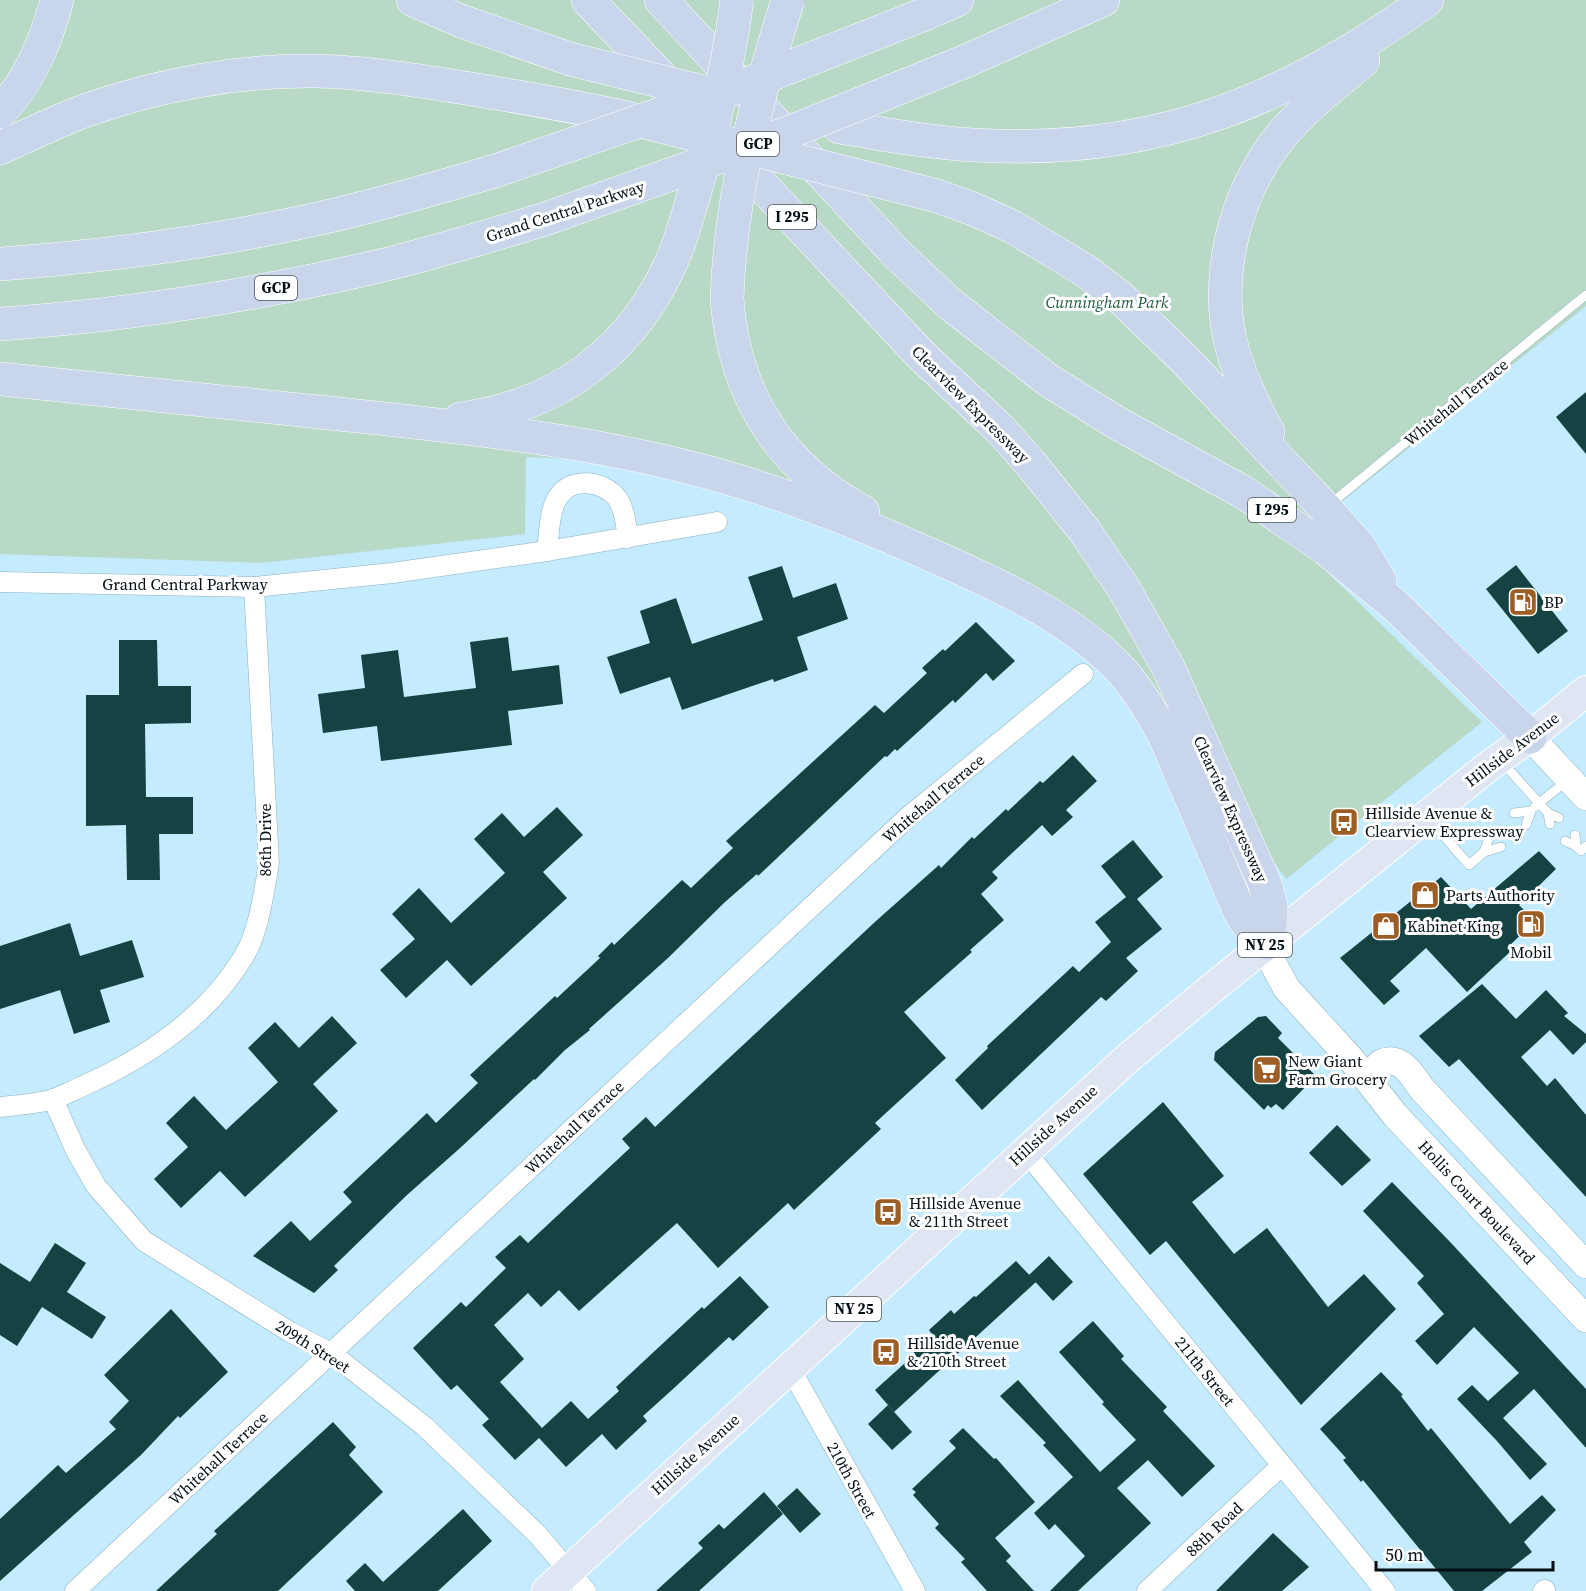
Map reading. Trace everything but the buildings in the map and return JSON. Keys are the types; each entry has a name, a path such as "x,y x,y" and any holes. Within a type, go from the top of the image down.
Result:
{"highway":[{"path":"0,112 29,74 57,0"},
{"path":"413,0 461,21 570,58 839,127 931,141 1004,147 1057,146 1139,136 1224,113 1336,60 1427,0"},
{"name":"Clearview Expressway","path":"588,0 921,355 1000,430 1038,472 1084,530 1146,626 1204,746 1266,887 1271,906 1269,943"},
{"name":"I 295","path":"661,0 896,253 950,304 1014,355 1084,403 1276,512 1342,561 1397,608 1530,737"},
{"path":"404,421 451,420 485,416 535,400 578,376 615,346 632,328 658,290 678,246 689,212 730,46 737,0"},
{"path":"788,0 746,153 730,245 727,299 733,347 740,371 765,423 797,463 835,495 1036,607 1082,636 1120,669 1164,735 1246,924 1256,935 1269,943"},
{"path":"0,264 126,252 263,230 379,204 498,170 734,89 957,0"},
{"name":"Grand Central Parkway","path":"0,324 133,312 264,291 394,262 545,219 790,132 966,61 1103,0"},
{"path":"1325,508 1269,433 1256,411 1236,362 1230,339 1226,297 1232,239 1250,186 1261,164 1280,138 1310,107 1434,0"},
{"path":"0,148 55,123 120,100 200,81 278,72 313,71 385,76 570,105 937,196 1013,227 1086,271 1155,328 1359,546 1397,608"},
{"path":"0,379 404,421 599,447 702,471 753,486 943,560 998,587"}],"main road":[{"name":"Hillside Avenue","path":"547,1591 577,1581 790,1368 1025,1151 1143,1046 1490,765 1530,737 1586,691"},
{"path":"1530,737 1578,788"},
{"name":"Hollis Court Boulevard","path":"1269,943 1271,960 1287,989 1370,1082 1395,1115 1586,1318"},
{"path":"1370,1082 1374,1070 1381,1063 1395,1060 1401,1063 1422,1089 1586,1265"},
{"path":"1488,1213 1511,1184"}],"street":[{"path":"547,551 556,498 564,490 581,483 605,486 618,500 626,522 628,538"},
{"name":"Grand Central Parkway","path":"0,582 254,587 392,573 547,551 717,522"},
{"name":"86th Drive","path":"0,1107 53,1099 97,1080 165,1041 200,1010 245,954 262,906 268,863 254,587"},
{"name":"Whitehall Terrace","path":"75,1591 908,816 1083,674"},
{"name":"209th Street","path":"53,1099 75,1149 96,1186 144,1241 290,1332 331,1353 424,1426 537,1534 577,1581"},
{"name":"211th Street","path":"1025,1151 1384,1591"},
{"name":"210th Street","path":"790,1368 915,1591"},
{"name":"88th Road","path":"1146,1591 1281,1466"}],"lane":[{"name":"Whitehall Terrace","path":"1325,508 1586,295"},
{"path":"1500,759 1539,804 1548,813 1559,818"},
{"path":"1526,825 1531,811 1539,804 1578,788"},
{"path":"1514,813 1531,811"},
{"path":"1548,813 1550,824"},
{"path":"1427,816 1469,865 1484,852 1501,847"},
{"path":"1484,852 1490,836"},
{"path":"1575,836 1581,846"},
{"path":"1565,841 1581,846"}],"green space":[{"name":"Cunningham Park","path":"0,0 1586,0 1586,306 1294,540 1482,722 1286,879 1127,660 724,466 526,457 525,534 261,563 0,554"}],"place":[{"name":"BP","path":"1523,602"},
{"name":"Hillside Avenue & Clearview Expressway","path":"1344,822"},
{"name":"Parts Authority","path":"1425,895"},
{"name":"Mobil","path":"1531,924"},
{"name":"Kabinet King","path":"1386,926"},
{"name":"New Giant Farm Grocery","path":"1267,1070"},
{"name":"Hillside Avenue & 211th Street","path":"888,1212"},
{"name":"Hillside Avenue & 210th Street","path":"886,1352"}]}
